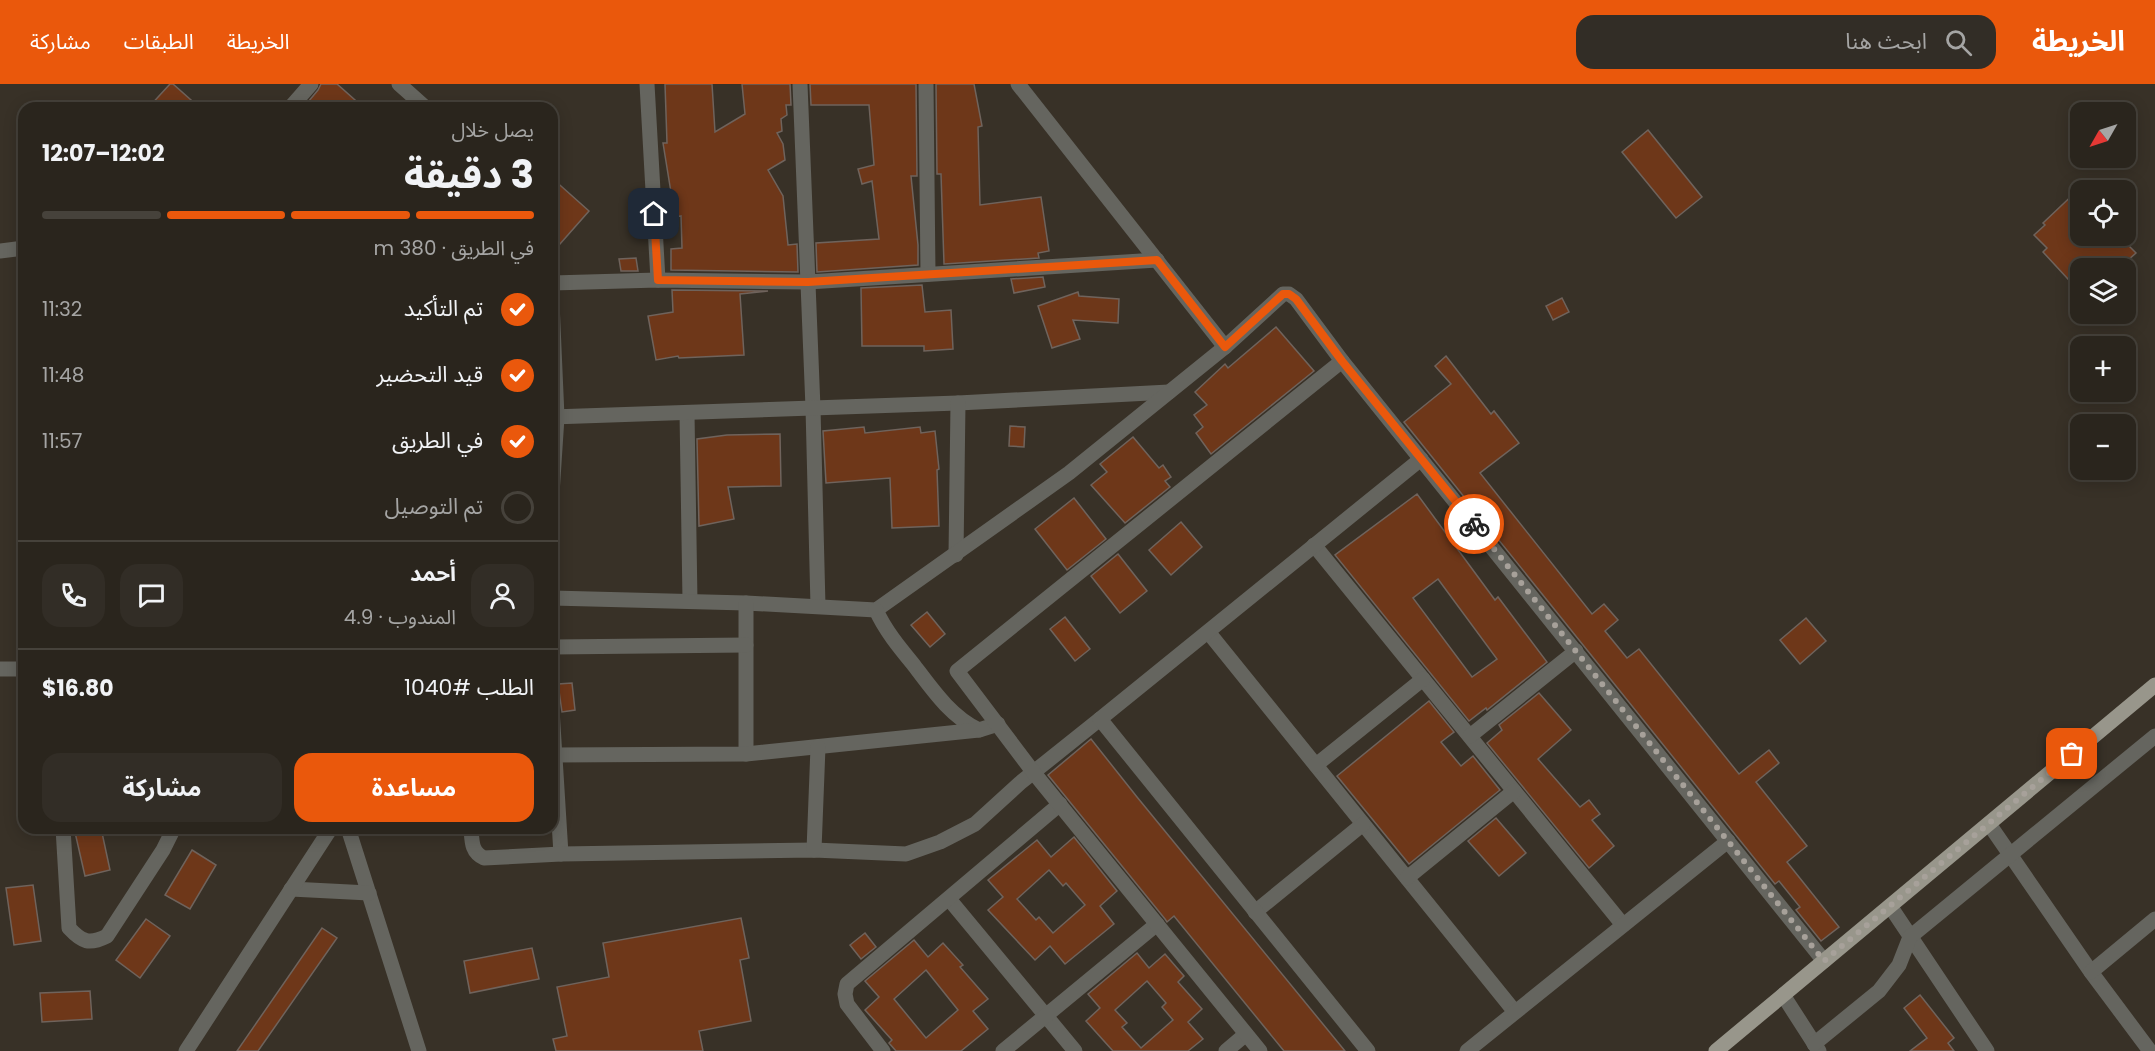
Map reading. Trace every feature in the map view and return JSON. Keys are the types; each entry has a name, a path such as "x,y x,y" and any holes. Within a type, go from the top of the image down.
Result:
{"main road":[{"path":"1716,1051 2155,685"}],"street":[{"path":"295,102 311,84"},
{"path":"399,84 419,102"},
{"path":"647,84 658,280"},
{"path":"800,84 813,408 818,606"},
{"path":"926,84 928,274"},
{"path":"1018,84 1225,347"},
{"path":"0,251 18,249"},
{"path":"558,283 658,280 808,282 1157,260"},
{"path":"558,601 690,601 876,610 1069,473 1225,347 1283,294 1289,294 1296,299 1342,361 1824,961"},
{"path":"1260,1051 1034,772 957,671 1342,361"},
{"path":"558,417 1169,392"},
{"path":"956,555 958,402"},
{"path":"687,413 690,601"},
{"path":"472,834 473,848 477,855 484,858 561,854 814,850 906,854 940,842 975,824 1020,783 1209,633 1421,459"},
{"path":"1314,545 1623,925"},
{"path":"746,603 746,754"},
{"path":"876,610 883,626 945,705 968,725 979,730"},
{"path":"1209,633 1515,1012"},
{"path":"558,647 746,645"},
{"path":"1470,736 1576,651"},
{"path":"0,669 18,669"},
{"path":"1316,765 1423,679"},
{"path":"1100,719 1368,1051"},
{"path":"558,755 746,754 979,730 998,724"},
{"path":"1783,995 1817,1047 1879,991 1899,965 1910,937 2155,736"},
{"path":"814,850 818,747"},
{"path":"1407,878 1514,790"},
{"path":"883,1051 847,1004 845,994 847,984 1060,804"},
{"path":"558,817 561,854"},
{"path":"1256,912 1363,824"},
{"path":"1989,824 2091,972 2150,1051"},
{"path":"63,834 69,928 77,937 86,941 97,941 107,936 171,834"},
{"path":"186,1051 327,834"},
{"path":"350,834 419,1051"},
{"path":"1467,1051 1728,841"},
{"path":"291,889 369,892"},
{"path":"948,899 1075,1051"},
{"path":"1890,906 1987,1051"},
{"path":"2091,972 2155,919"},
{"path":"1003,1051 1157,924"},
{"path":"1226,1051 1246,1034"}],"building":[{"path":"170,84 173,84 193,102 154,102"},
{"path":"321,84 337,84 357,102 308,102"},
{"path":"665,84 712,84 715,132 745,114 742,84 790,84 791,105 786,105 787,115 781,119 782,131 777,133 783,144 785,160 768,170 783,196 788,245 797,244 798,272 671,270 671,249 682,248 681,216 675,217 663,143 667,143"},
{"path":"810,84 916,84 917,176 911,176 918,265 817,272 816,243 879,239 872,181 862,184 858,169 874,165 869,105 811,105"},
{"path":"936,84 974,84 982,126 978,127 980,205 1041,197 1049,251 1038,253 1039,258 944,264 941,174 937,174"},
{"path":"1648,130 1702,197 1676,218 1622,152"},
{"path":"558,183 589,211 558,246"},
{"path":"2070,197 2070,246 2129,246 2136,253 2130,258 2070,258 2070,281 2043,252 2047,248 2034,235 2045,225 2043,223"},
{"path":"636,258 638,271 621,271 619,259"},
{"path":"1043,277 1045,287 1014,293 1011,279"},
{"path":"922,285 925,312 951,310 953,349 924,351 924,346 862,346 861,288"},
{"path":"672,290 768,291 740,294 744,355 679,358 678,356 656,360 648,316 673,312"},
{"path":"1078,292 1079,296 1119,299 1118,323 1073,320 1080,339 1052,348 1038,306"},
{"path":"1562,298 1569,312 1553,320 1546,306"},
{"path":"1276,327 1314,371 1211,454 1196,433 1203,427 1194,415 1207,405 1195,392 1225,364 1228,368"},
{"path":"1446,356 1491,414 1494,411 1519,443 1480,473 1592,614 1604,604 1618,620 1605,631 1627,658 1639,649 1739,774 1769,750 1779,763 1756,782 1807,846 1787,862 1839,927 1821,941 1796,910 1800,907 1779,881 1775,884 1404,422 1451,384 1435,366"},
{"path":"1010,426 1025,427 1024,447 1009,446"},
{"path":"864,427 865,433 920,427 921,433 935,431 939,469 937,470 939,526 892,528 890,478 826,483 823,431"},
{"path":"780,434 781,486 728,487 734,519 699,526 697,439 727,435"},
{"path":"1133,437 1159,468 1163,465 1171,477 1165,481 1170,487 1125,523 1091,485 1107,472 1100,464"},
{"path":"1417,494 1495,600 1498,597 1547,662 1487,710 1486,708 1469,721 1335,555","holes":["1438,579 1497,659 1472,677 1413,598"]},
{"path":"1074,498 1106,539 1067,570 1035,529"},
{"path":"1181,522 1202,547 1171,575 1149,550"},
{"path":"1118,554 1147,591 1120,613 1091,576"},
{"path":"927,612 945,634 930,647 911,625"},
{"path":"1065,617 1090,649 1075,661 1050,629"},
{"path":"1806,618 1826,641 1800,664 1780,640"},
{"path":"572,683 575,710 562,712 558,684"},
{"path":"1539,693 1571,730 1538,759 1580,807 1589,800 1600,814 1592,820 1614,846 1589,868 1487,743 1502,730 1499,725"},
{"path":"1429,701 1454,732 1441,742 1461,766 1473,756 1500,790 1409,864 1337,776"},
{"path":"1091,739 1345,1051 1284,1051 1174,916 1167,922 1048,775"},
{"path":"1496,818 1526,853 1499,876 1468,841"},
{"path":"75,834 102,834 110,870 85,876"},
{"path":"1074,837 1117,891 1100,906 1114,924 1065,964 1050,946 1035,960 988,910 1003,897 988,880 1037,840 1051,857","holes":["1049,870 1063,886 1066,883 1085,905 1053,933 1039,917 1036,920 1017,899"]},
{"path":"192,850 216,865 190,909 165,895"},
{"path":"33,885 41,941 14,945 6,888"},
{"path":"741,918 749,958 740,960 751,1021 699,1031 703,1051 556,1051 553,1039 567,1036 557,987 609,977 603,943"},
{"path":"146,919 170,936 140,978 116,960"},
{"path":"322,928 337,938 258,1051 237,1051"},
{"path":"865,933 876,947 861,959 850,945"},
{"path":"914,940 928,957 943,943 963,965 960,967 988,999 973,1011 988,1029 961,1051 896,1051 889,1043 892,1040 865,1010 879,997 865,981","holes":["926,970 958,1010 926,1038 894,999"]},
{"path":"532,948 539,979 470,993 464,961"},
{"path":"1137,953 1149,968 1165,954 1184,976 1178,982 1202,1009 1188,1022 1203,1039 1188,1051 1113,1051 1086,1021 1100,1008 1088,994","holes":["1147,981 1166,1003 1162,1007 1173,1020 1141,1048 1122,1027 1127,1023 1115,1010"]},
{"path":"90,991 92,1019 42,1022 40,993"},
{"path":"1920,995 1954,1038 1948,1043 1954,1051 1910,1051 1927,1038 1904,1008"}],"way so far":[{"path":"1474,524 1824,961 2072,754"}],"route":[{"path":"654,214 658,280 808,282 1157,260 1225,347 1283,294 1289,294 1296,299 1342,361 1474,524"}]}
